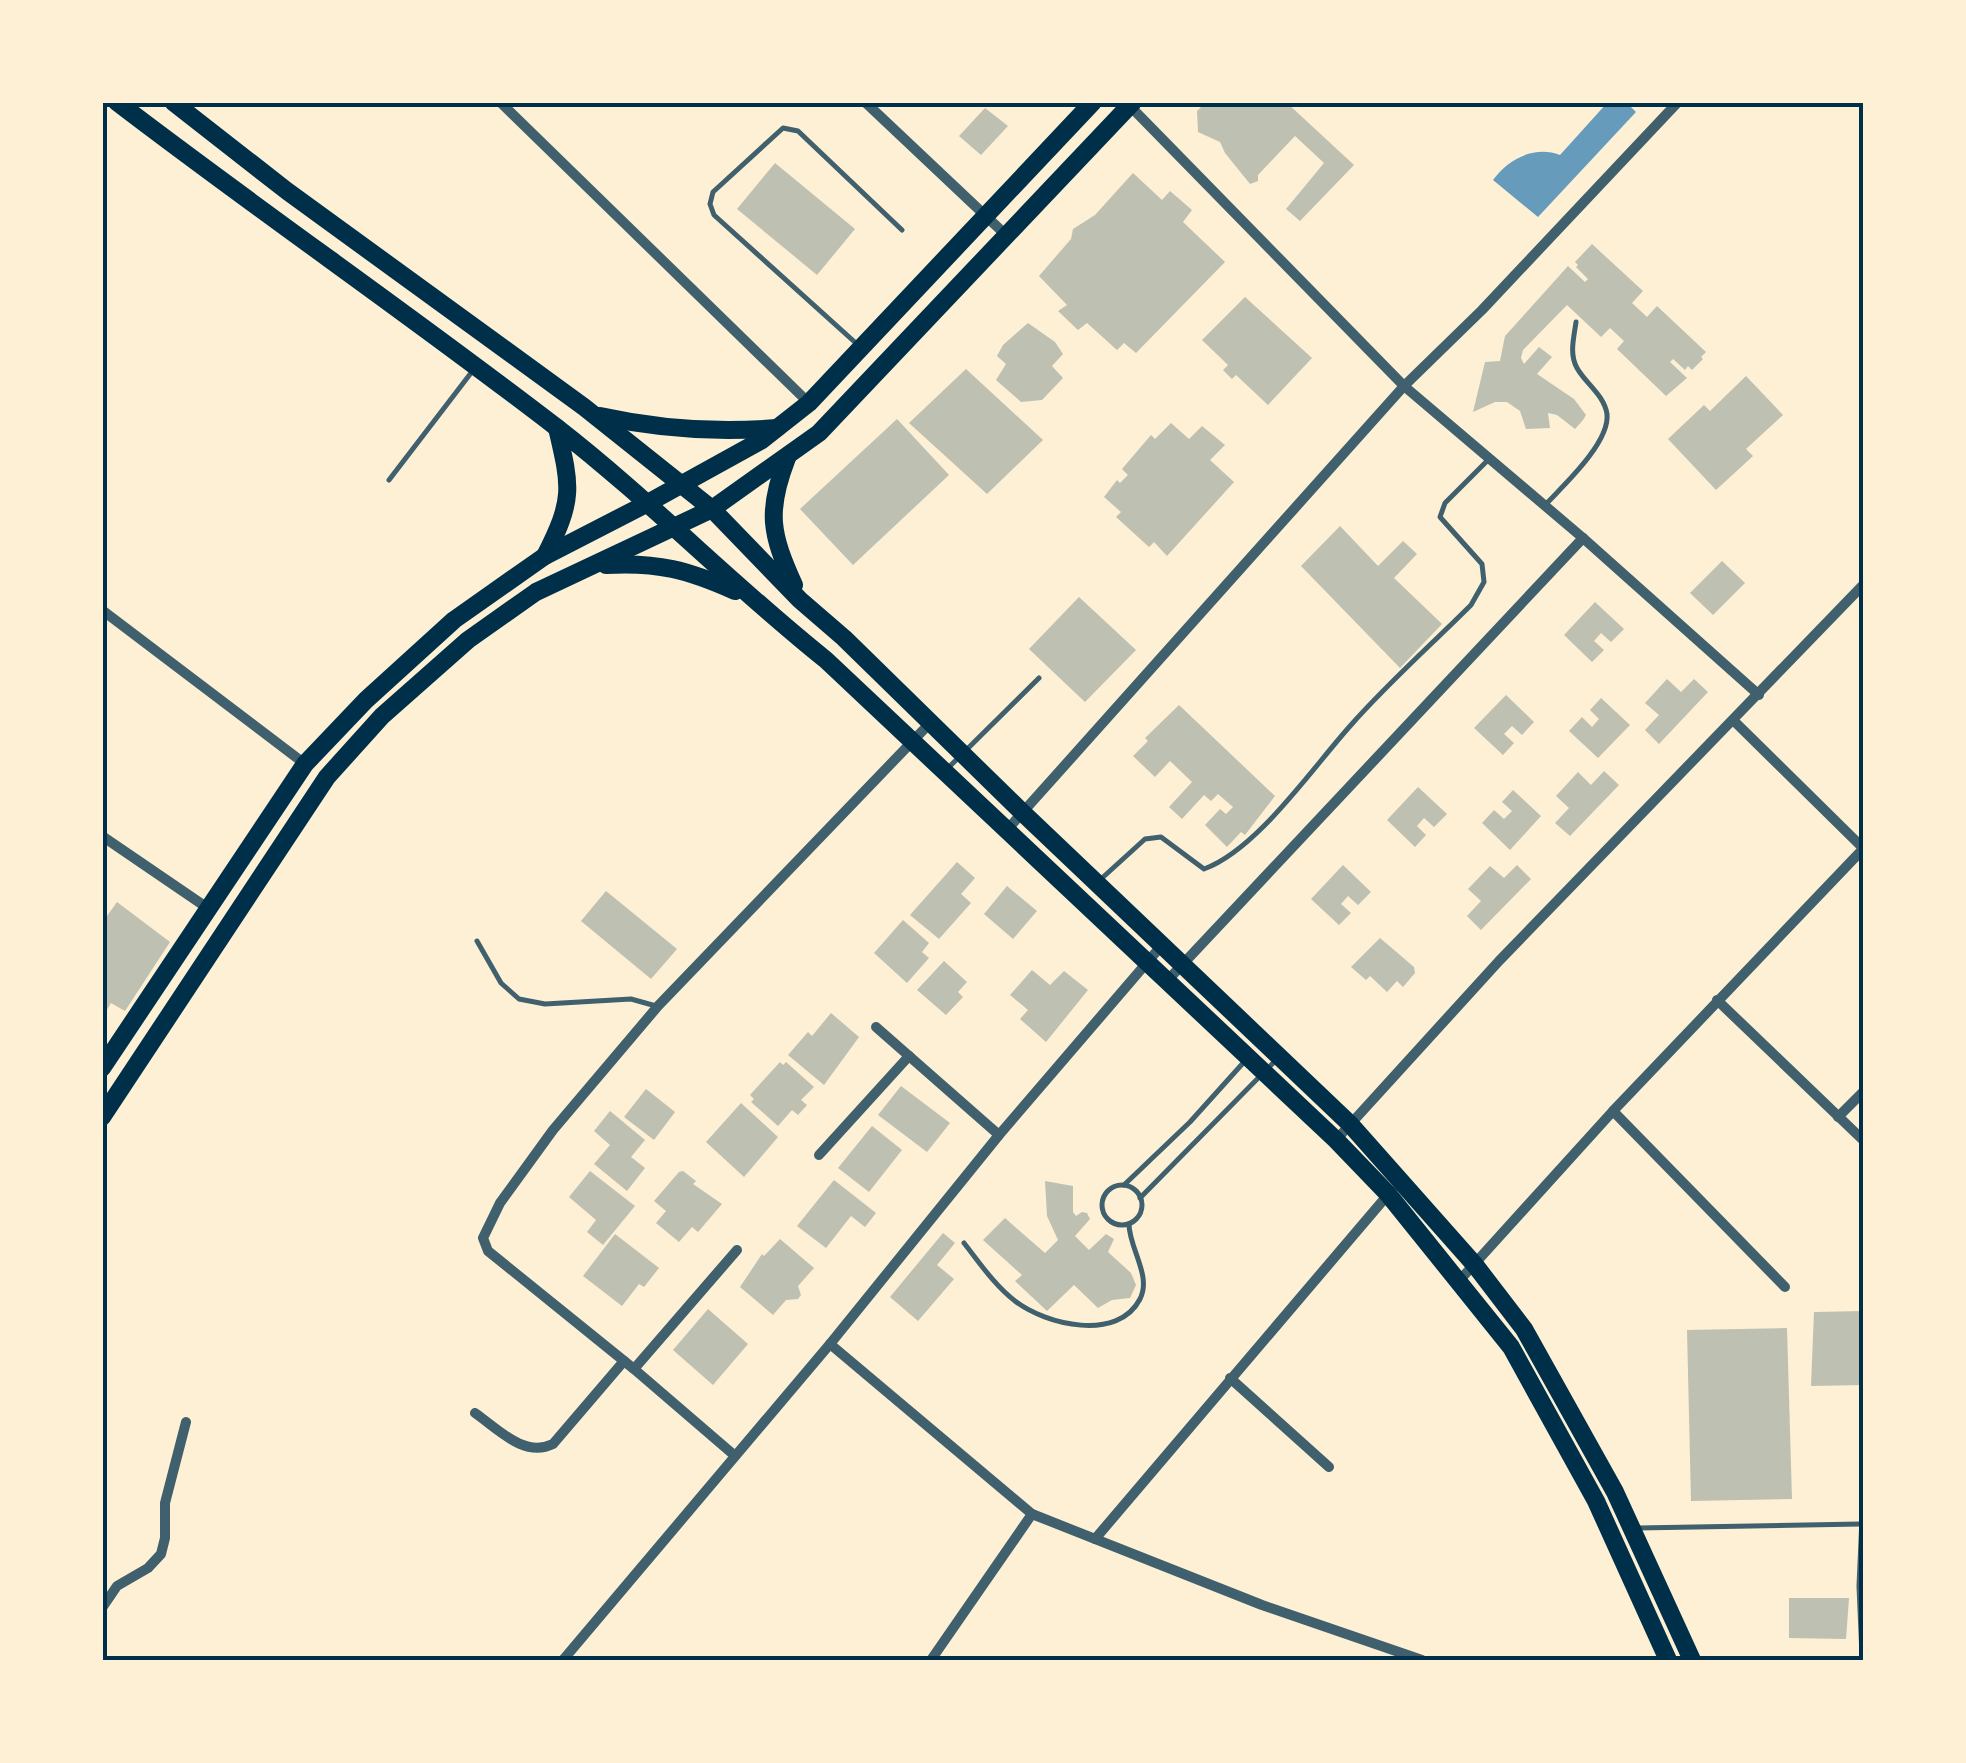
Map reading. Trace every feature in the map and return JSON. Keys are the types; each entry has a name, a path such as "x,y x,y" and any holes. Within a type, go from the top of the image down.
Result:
{"main road":[{"path":"117,102 262,213 476,366 631,488 826,660 1336,1140 1388,1194 1511,1348 1596,1500 1668,1660"},
{"path":"172,102 286,191 594,414 712,509 800,600 1350,1124 1475,1264 1524,1329 1615,1492 1692,1660"},
{"path":"102,1068 305,764 366,700 454,620 544,556 762,440 810,403 1092,102"},
{"path":"102,1117 327,777 382,716 468,640 536,592 712,509 819,433 1131,104"},
{"path":"594,414 652,428 732,432 778,428"},
{"path":"544,556 560,528 570,478 557,428"},
{"path":"787,457 775,489 772,515 778,549 800,600"},
{"path":"596,565 647,562 703,576 753,599"}],"street":[{"path":"500,102 810,403"},
{"path":"865,102 1007,236"},
{"path":"1006,830 1404,386 1482,310 1678,102"},
{"path":"1131,104 1404,386 1583,538 1758,695"},
{"path":"1166,982 1583,538"},
{"path":"1336,1140 1499,961 1864,584"},
{"path":"102,610 305,764"},
{"path":"1459,1281 1863,848 1734,721"},
{"path":"734,1455 488,1251 483,1238 500,1203 553,1130 658,1006 932,722"},
{"path":"102,836 209,910"},
{"path":"562,1660 1162,945"},
{"path":"1718,1000 1864,1140"},
{"path":"876,1027 999,1135"},
{"path":"820,1155 910,1056"},
{"path":"1838,1117 1864,1091"},
{"path":"1613,1112 1785,1287"},
{"path":"1095,1538 1402,1179"},
{"path":"475,1413 528,1449 553,1444 738,1250"},
{"path":"830,1344 1032,1514 1262,1604 1422,1660"},
{"path":"1230,1378 1330,1467"},
{"path":"102,1608 117,1586 148,1568 161,1554 165,1503 186,1422"},
{"path":"931,1660 1032,1514"}],"lane":[{"path":"862,348 714,214 710,204 713,192 783,128 791,128 798,130 902,230"},
{"path":"1544,506 1582,465 1605,428 1607,414 1577,368 1572,351 1576,322"},
{"path":"390,480 476,366"},
{"path":"1079,900 1145,839 1161,837 1204,869 1219,864 1266,822 1353,722 1471,605 1484,582 1482,564 1440,516 1444,503 1490,459"},
{"path":"944,772 1039,678"},
{"path":"476,941 501,983 519,999 545,1004 631,999 658,1006"},
{"path":"1129,1224 1116,1225 1102,1211 1106,1192 1124,1185 1190,1122 1263,1041"},
{"path":"1140,1198 1279,1056"},
{"path":"964,1243 1014,1301 1059,1321 1106,1324 1128,1314 1142,1297 1143,1278 1129,1238 1129,1224 1141,1210 1140,1198 1124,1185"},
{"path":"1862,1656 1860,1524 1864,1474"},
{"path":"1611,1532 1632,1528 1860,1524"}],"water":[{"path":"1607,103 1627,103 1636,112 1538,217 1493,180 1523,156 1541,152 1560,155"}],"building":[{"path":"1206,102 1286,102 1354,165 1300,221 1286,209 1324,163 1295,136 1258,175 1258,181 1250,184 1220,142 1198,132 1197,111"},
{"path":"985,108 1008,126 981,155 959,136"},
{"path":"775,163 855,229 817,275 737,209"},
{"path":"1133,173 1162,200 1170,191 1192,210 1183,222 1225,262 1136,353 1124,343 1117,350 1087,323 1078,330 1058,311 1067,305 1039,276 1071,239 1073,229 1095,215"},
{"path":"1592,244 1643,291 1632,303 1647,317 1657,306 1706,352 1703,359 1692,370 1688,366 1685,370 1673,359 1670,362 1687,378 1666,396 1617,349 1624,341 1610,328 1601,337 1567,305 1523,350 1521,358 1524,364 1539,347 1552,357 1537,374 1574,399 1586,415 1583,420 1575,429 1548,413 1550,428 1526,429 1520,411 1507,402 1495,402 1473,412 1485,362 1500,361 1505,336 1568,266 1585,282 1588,279 1575,262"},
{"path":"1245,297 1312,358 1268,405 1236,375 1232,379 1223,370 1228,365 1202,340"},
{"path":"1028,323 1055,342 1063,354 1052,366 1063,378 1042,400 1021,402 996,380 1006,364 997,356 1003,345"},
{"path":"966,369 1043,440 987,494 909,423"},
{"path":"1746,376 1783,415 1746,449 1753,456 1716,490 1668,439 1704,405 1710,411"},
{"path":"897,419 949,475 853,565 800,509"},
{"path":"1171,423 1189,439 1202,426 1225,445 1210,460 1234,482 1167,556 1154,542 1149,547 1116,517 1121,512 1104,497 1117,480 1120,483 1128,475 1122,469 1151,435 1155,439"},
{"path":"1340,526 1378,566 1403,541 1417,554 1394,578 1442,624 1400,668 1301,566"},
{"path":"1722,561 1745,583 1713,615 1690,593"},
{"path":"1079,597 1136,650 1085,702 1029,649"},
{"path":"1595,602 1624,629 1611,642 1601,633 1594,641 1604,650 1592,662 1564,635"},
{"path":"1667,679 1681,692 1694,679 1708,692 1659,744 1645,730 1659,715 1645,703"},
{"path":"1506,695 1534,722 1522,735 1512,726 1504,734 1514,743 1503,755 1474,728"},
{"path":"1601,698 1630,725 1598,758 1569,731 1582,717 1592,727 1599,719 1590,710"},
{"path":"1179,705 1275,796 1245,835 1241,832 1227,847 1205,825 1220,809 1226,814 1233,807 1218,794 1211,801 1204,795 1182,819 1169,807 1192,782 1170,761 1155,777 1133,756 1148,741 1145,738"},
{"path":"1604,771 1619,785 1570,836 1555,823 1569,808 1556,796 1578,772 1591,785"},
{"path":"1418,787 1447,814 1434,827 1424,818 1417,826 1426,835 1415,847 1387,820"},
{"path":"1513,790 1541,816 1510,850 1482,823 1494,810 1504,819 1512,811 1502,802"},
{"path":"957,862 975,878 961,894 971,903 939,939 910,915"},
{"path":"1343,865 1371,892 1358,905 1348,896 1341,904 1351,913 1339,925 1311,899"},
{"path":"1517,865 1531,879 1481,930 1467,916 1481,901 1468,889 1490,866 1504,878"},
{"path":"1007,886 1037,911 1013,939 984,914"},
{"path":"606,891 677,949 651,979 581,921"},
{"path":"117,902 170,942 125,1011 111,1003 102,1018 102,923"},
{"path":"903,920 929,943 922,952 929,958 907,983 874,953"},
{"path":"1380,938 1414,967 1415,973 1403,987 1397,981 1387,992 1370,976 1366,980 1351,967"},
{"path":"944,961 967,982 958,992 963,997 946,1015 917,990"},
{"path":"1032,970 1050,985 1064,971 1088,990 1046,1042 1020,1019 1028,1010 1010,995"},
{"path":"831,1013 859,1037 824,1085 788,1055 808,1032 812,1036"},
{"path":"780,1062 786,1062 814,1087 801,1100 807,1105 798,1115 792,1110 778,1126 751,1102 754,1099 750,1095"},
{"path":"901,1086 950,1123 927,1152 878,1115"},
{"path":"646,1089 675,1112 654,1140 624,1117"},
{"path":"741,1103 778,1137 744,1177 706,1142"},
{"path":"610,1111 645,1140 631,1157 645,1168 627,1191 594,1164 610,1145 594,1131"},
{"path":"872,1126 902,1150 869,1192 838,1168"},
{"path":"590,1171 635,1206 603,1245 587,1232 596,1220 569,1197"},
{"path":"683,1171 696,1181 693,1184 722,1204 698,1232 692,1227 679,1242 656,1223 666,1211 654,1201"},
{"path":"834,1180 876,1213 865,1227 851,1216 826,1248 797,1226"},
{"path":"1045,1181 1073,1186 1073,1212 1076,1216 1087,1213 1090,1219 1075,1236 1089,1250 1106,1234 1114,1239 1108,1252 1131,1273 1136,1285 1130,1298 1112,1300 1098,1308 1074,1285 1047,1311 1015,1281 1022,1275 983,1240 1005,1218 1045,1253 1058,1240 1047,1216"},
{"path":"943,1233 955,1243 937,1265 954,1279 918,1321 890,1297"},
{"path":"615,1234 659,1268 644,1287 639,1284 622,1306 583,1276"},
{"path":"780,1239 814,1268 798,1286 798,1299 786,1300 773,1315 740,1287 762,1254"},
{"path":"708,1309 748,1344 713,1385 673,1350"},
{"path":"1864,1311 1864,1385 1811,1386 1814,1312"},
{"path":"1787,1328 1792,1499 1691,1501 1687,1330"},
{"path":"1789,1598 1849,1598 1846,1639 1789,1638"}]}
